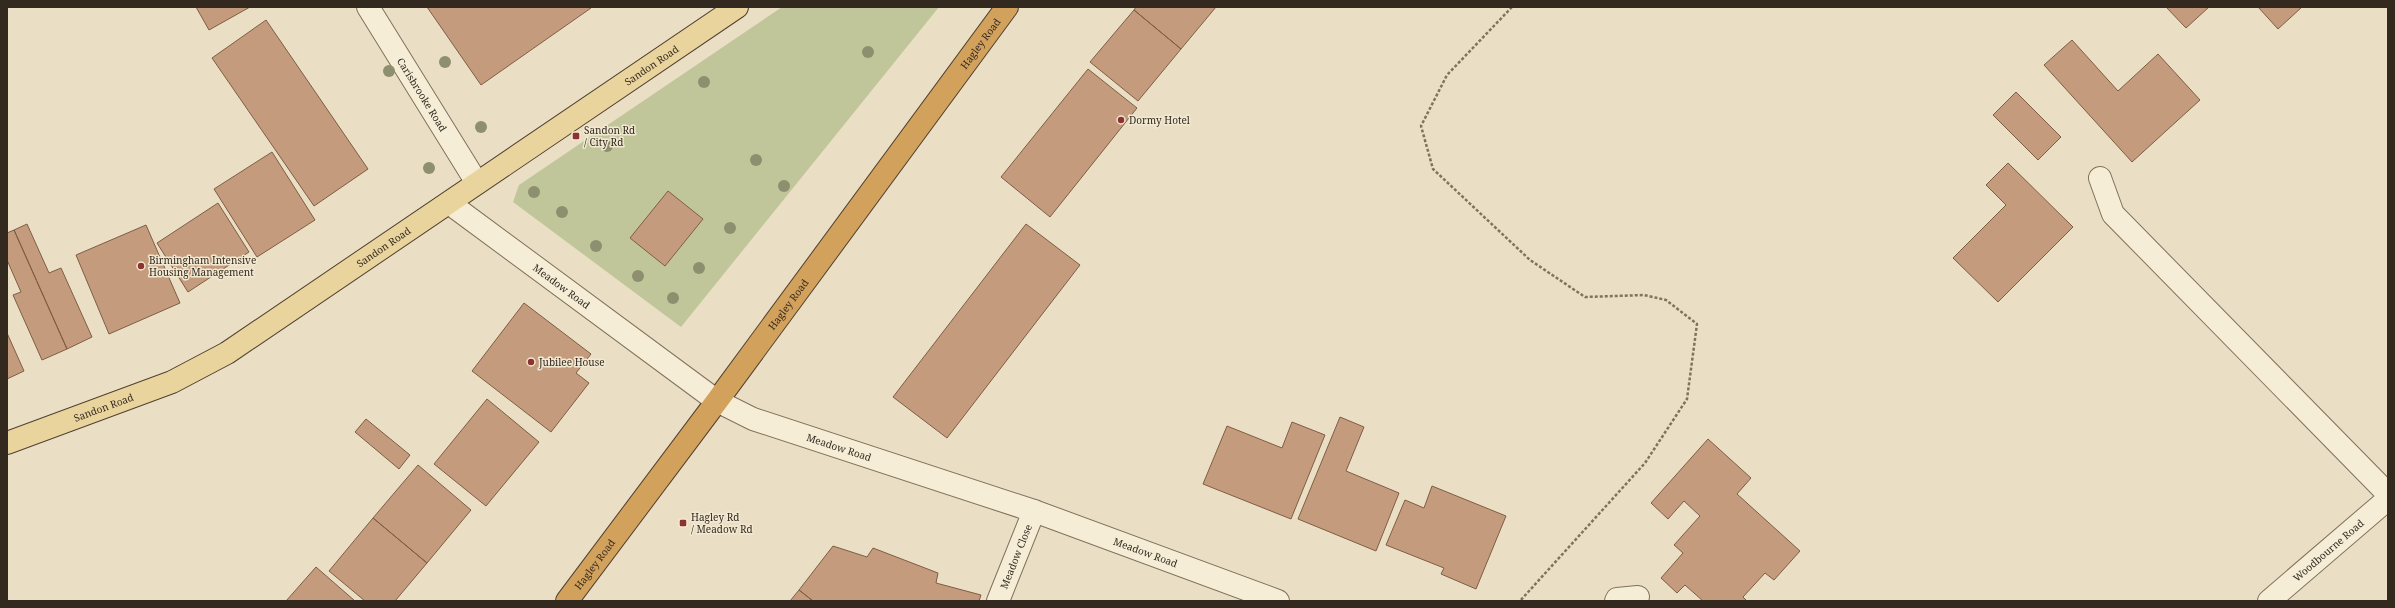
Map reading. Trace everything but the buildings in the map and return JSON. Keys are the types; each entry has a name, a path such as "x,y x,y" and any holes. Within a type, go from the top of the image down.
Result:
{"highway":[{"name":"Hagley Road","path":"567,601 717,401 1007,7"}],"main road":[{"name":"Sandon Road","path":"7,443 172,382 227,353 737,7"}],"street":[{"name":"Carisbrooke Road","path":"368,7 477,182"},
{"path":"2100,178 2113,214 2388,494"},
{"name":"Meadow Road","path":"449,203 717,401 752,419 1034,511 1278,601"},
{"name":"Woodbourne Road","path":"2269,601 2388,499"},
{"name":"Meadow Close","path":"998,601 1034,511"},
{"path":"1616,601 1617,599 1638,597"}],"path":[{"path":"1512,7 1447,76 1421,126 1432,170 1530,260 1585,297 1644,295 1666,300 1697,324 1687,399 1645,463 1520,601"}],"green space":[{"path":"782,7 939,7 681,327 513,202 519,185"}],"place":[{"name":"Dormy Hotel","path":"1121,120"},
{"name":"Sandon Rd / City Rd","path":"576,136"},
{"name":"Birmingham Intensive Housing Management","path":"141,266"},
{"name":"Jubilee House","path":"531,362"},
{"name":"Hagley Rd / Meadow Rd","path":"683,523"}]}
